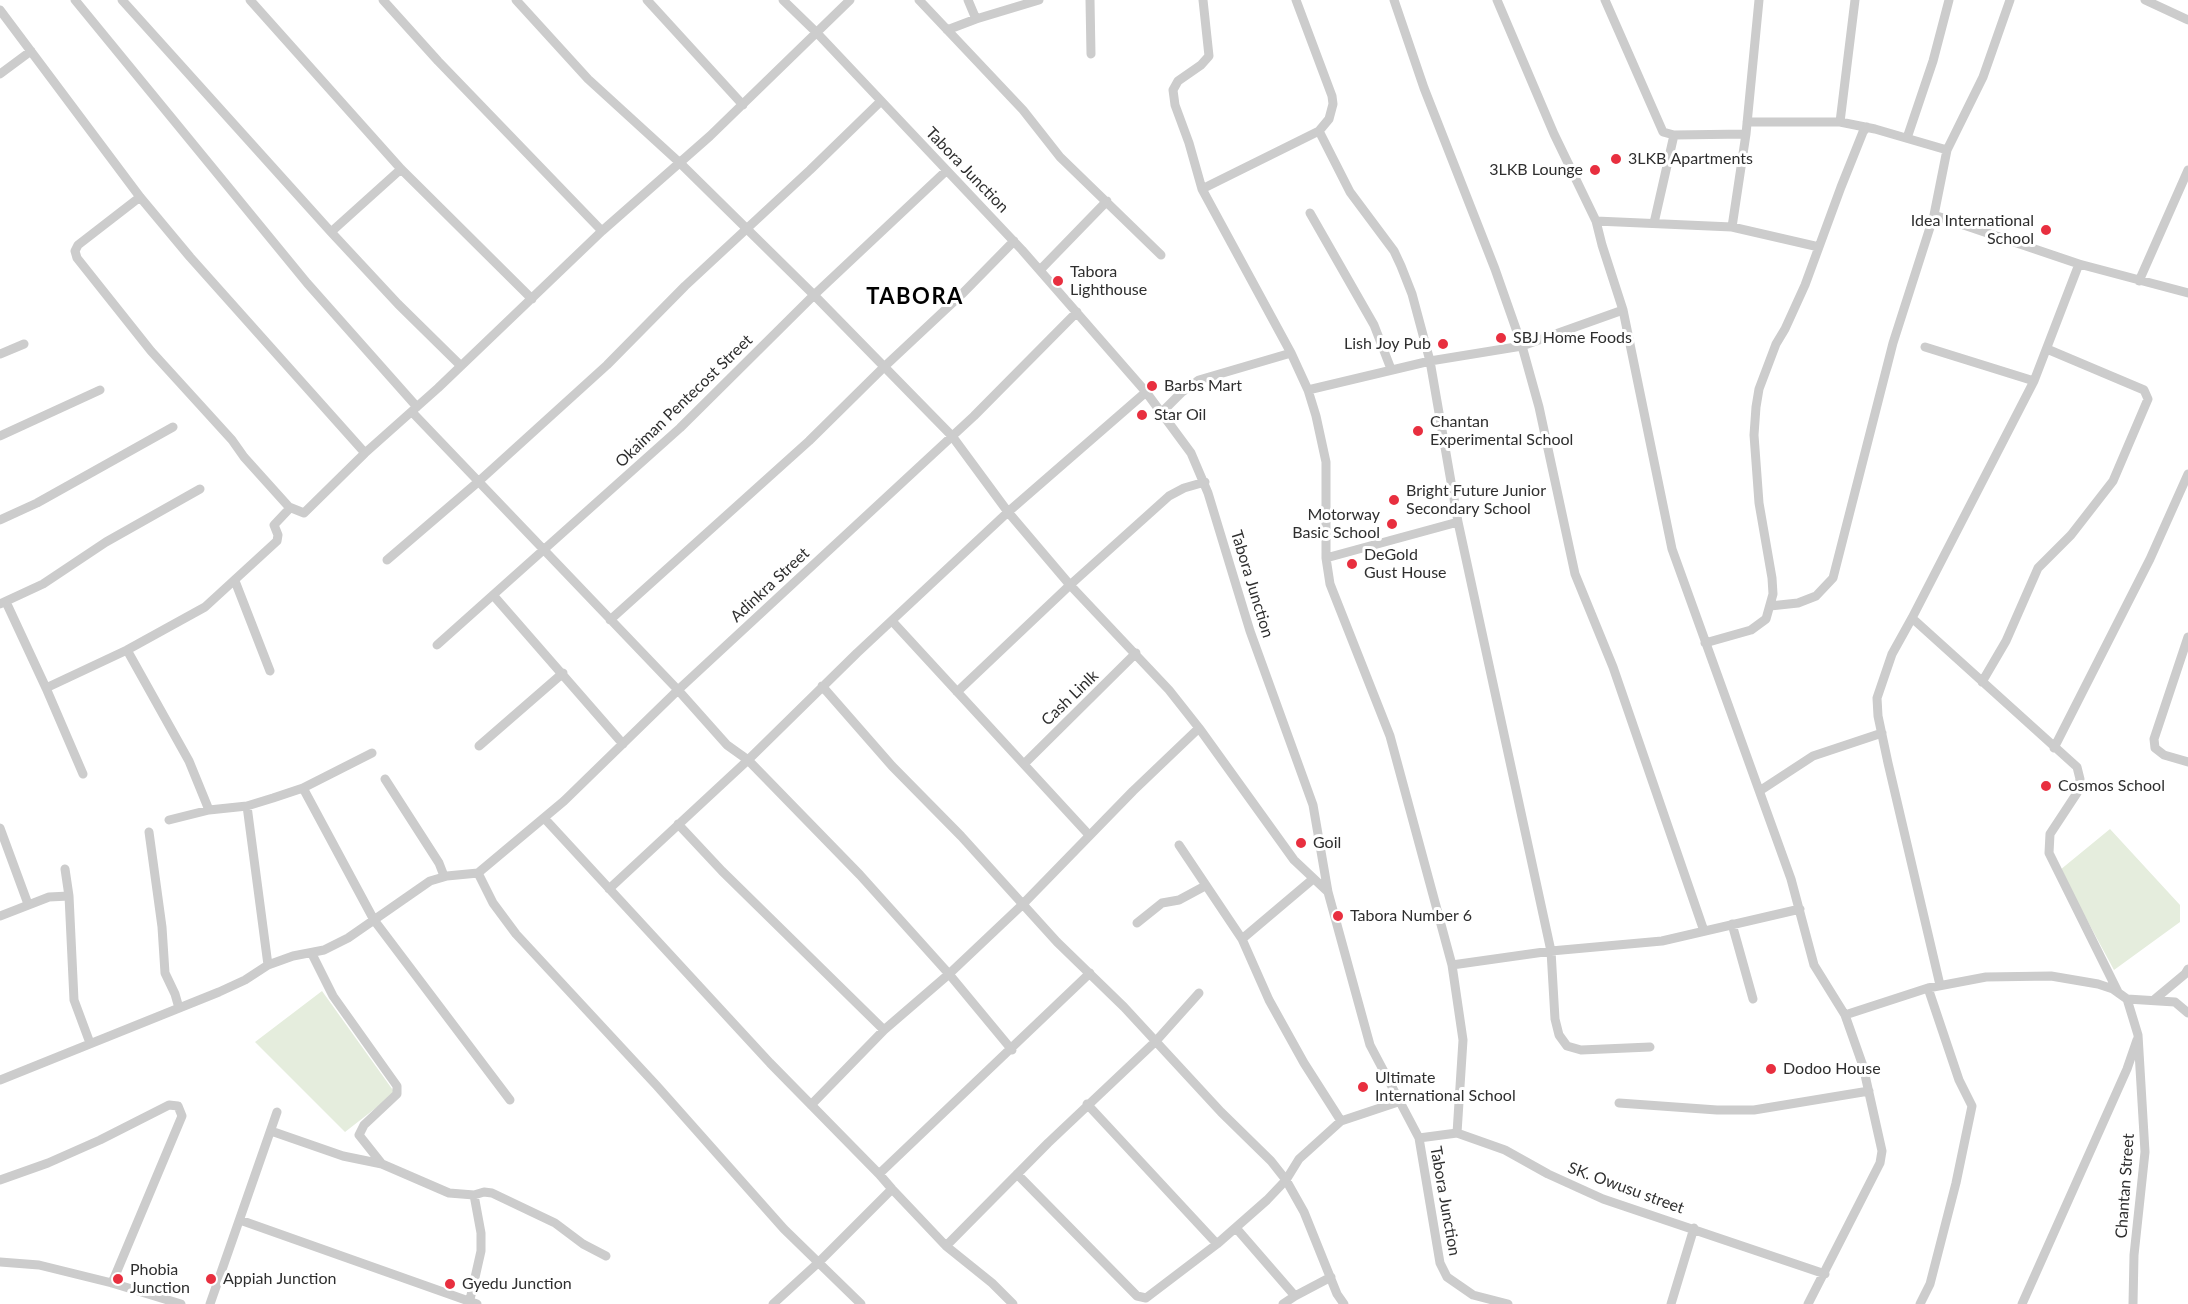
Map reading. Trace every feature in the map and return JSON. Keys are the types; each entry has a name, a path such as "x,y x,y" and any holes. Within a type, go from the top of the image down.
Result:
{"street":[{"path":"75,0 307,283 478,482 678,690 727,745 748,760 860,875 949,974 1012,1050"},
{"path":"122,0 331,232 398,304 461,366"},
{"path":"250,0 401,169 532,299"},
{"path":"383,0 438,61 602,231"},
{"path":"516,0 588,79 681,163 951,436 1008,512 1070,585 1136,653 1199,728 1294,860 1328,892"},
{"path":"647,0 743,105"},
{"name":"Tabora Junction","path":"783,0 1014,241 1146,392 1191,453 1204,482 1250,631 1313,805 1328,892 1370,1045 1419,1137 1440,1263 1447,1277 1473,1298 1508,1304"},
{"path":"140,197 78,245 75,251 77,258 158,359 289,510 304,513 602,231 681,163 743,105 850,0"},
{"path":"919,0 1023,110 1059,157 1161,255"},
{"path":"968,0 976,19"},
{"path":"947,30 1039,0"},
{"path":"1090,0 1091,54"},
{"path":"1203,0 1209,56 1201,65 1178,81 1173,90 1175,105 1202,189 1291,353 1308,390 1316,416 1326,462 1326,558 1330,584 1390,736 1452,965 1463,1040 1457,1133"},
{"path":"1202,189 1319,131 1329,119 1332,96 1296,0"},
{"path":"1394,0 1424,88 1495,269 1522,346 1539,407 1575,574 1613,667 1704,931"},
{"path":"1497,0 1554,134 1596,221 1623,310 1672,549 1761,790 1800,909 1814,965 1845,1015 1863,1066 1869,1091 1882,1151 1880,1163 1808,1304"},
{"path":"1605,0 1663,132 1674,135 1746,134"},
{"path":"1732,227 1746,134 1759,0"},
{"path":"1840,122 1855,0"},
{"path":"1906,138 1933,61 1949,0"},
{"path":"1770,606 1798,603 1816,596 1833,578 1893,343 1934,215 1947,150 1983,77 2010,0"},
{"path":"2145,0 2164,4 2188,20"},
{"path":"0,10 140,197 190,257 365,453"},
{"path":"0,74 31,51"},
{"path":"387,560 478,482 607,365 686,286 881,101"},
{"path":"1747,122 1840,122 1867,127 1947,150"},
{"path":"1705,643 1751,630 1766,619 1770,606 1772,578 1759,503 1754,435 1756,408 1765,370 1794,309 1863,132 1867,127"},
{"path":"1319,131 1350,192 1398,259 1412,294 1430,361 1458,522 1551,951 1555,1019 1560,1035 1567,1046 1581,1050 1650,1047"},
{"path":"1654,223 1674,135"},
{"path":"331,232 401,169"},
{"path":"2139,281 2188,170"},
{"name":"Okaiman Pentecost Street","path":"437,645 680,428 814,295 946,171"},
{"path":"1040,270 1107,201"},
{"path":"1310,213 1374,325 1390,369"},
{"path":"1934,215 2079,264 2188,293"},
{"path":"1596,221 1732,227 1820,247"},
{"path":"610,620 808,441 962,294 1014,241"},
{"path":"1940,985 1878,716 1877,698 1892,654 2034,381 2079,264"},
{"path":"1308,390 1390,369 1522,346 1623,310"},
{"name":"Adinkra Street","path":"478,873 545,819 678,690 951,436 1077,312"},
{"path":"0,354 24,344"},
{"path":"1925,347 2034,381"},
{"path":"1982,682 2006,641 2038,568 2071,535 2113,481 2148,399 2144,390 2047,349"},
{"path":"1162,412 1182,392 1199,380 1291,353"},
{"path":"0,436 100,390"},
{"path":"609,889 1008,512 1146,392"},
{"path":"0,520 37,503 173,427"},
{"path":"2055,747 2150,559 2188,474"},
{"path":"957,692 1070,585 1169,496 1184,488 1204,482"},
{"path":"83,774 46,688 3,603 43,584 106,542 200,489"},
{"path":"46,688 127,650 205,607 277,541 278,535 274,525 289,510"},
{"path":"1326,558 1458,522"},
{"path":"236,581 270,670"},
{"path":"493,596 623,744"},
{"name":"Chantan Street","path":"1912,618 2077,767 2080,779 2077,793 2050,834 2049,853 2123,996 2138,1035 2145,1152 2134,1255 2133,1304"},
{"path":"892,621 1089,835"},
{"path":"2188,637 2154,739 2155,748 2164,755 2188,762"},
{"path":"127,650 189,761 209,810"},
{"name":"Cash Linlk","path":"1024,764 1136,653"},
{"path":"479,746 563,673"},
{"path":"822,686 1022,905 1271,1161 1286,1180 1304,1212 1337,1294 1344,1304"},
{"path":"812,1105 884,1030 949,974 1022,905 1089,835 1199,728"},
{"path":"1761,790 1813,756 1882,733"},
{"path":"169,820 209,810 247,806 303,788 372,753"},
{"path":"385,779 446,876"},
{"path":"303,788 374,920 401,959 510,1100"},
{"path":"247,806 268,965"},
{"path":"545,819 946,1246 992,1283 1013,1304"},
{"path":"678,824 722,871 884,1030"},
{"path":"0,828 28,904"},
{"path":"149,832 162,927 165,973 179,1008"},
{"path":"1179,845 1242,939 1274,1009 1304,1063 1341,1121"},
{"path":"65,869 69,896 74,1000 90,1043"},
{"path":"0,1080 232,987 268,965 293,956 312,954 348,938 430,881 463,873 478,873 493,903 516,934 657,1086 784,1229 861,1304"},
{"path":"1242,939 1313,879"},
{"path":"1137,923 1162,903 1179,900 1205,886"},
{"path":"0,916 49,897 69,896"},
{"path":"1452,965 1551,951 1639,944 1800,909"},
{"path":"1732,924 1753,999"},
{"path":"312,954 333,996 397,1086 397,1094 364,1125 359,1135 382,1164"},
{"path":"2155,999 2188,969"},
{"path":"879,1174 1090,974"},
{"path":"1845,1015 1928,987 1986,977 2051,976 2098,984 2123,996 2175,1002 2188,1013"},
{"path":"1920,1304 1930,1284 1956,1183 1972,1106 1959,1080 1928,987"},
{"path":"946,1246 1088,1104 1156,1041 1198,993"},
{"path":"2022,1304 2127,1069 2138,1035"},
{"path":"1619,1103 1717,1110 1754,1110 1869,1091"},
{"path":"1017,1174 1141,1298 1151,1296 1236,1228 1286,1180 1299,1159 1341,1121 1401,1101"},
{"path":"1088,1104 1217,1244"},
{"path":"0,1180 48,1163 100,1140 169,1105 178,1106 182,1116 112,1283"},
{"path":"210,1304 277,1112"},
{"path":"271,1131 343,1156 382,1164 449,1193 474,1195 484,1192 492,1193 555,1223 583,1244 606,1256"},
{"name":"SK. Owusu street","path":"1419,1137 1457,1133 1505,1150 1548,1174 1604,1199 1824,1274"},
{"path":"773,1304 892,1189"},
{"path":"240,1220 472,1303 481,1251 481,1233 474,1195"},
{"path":"1236,1228 1294,1296"},
{"path":"1671,1304 1694,1228"},
{"path":"0,1262 39,1265 112,1283 158,1301 182,1304"},
{"path":"1283,1304 1331,1277"}],"green space":[{"path":"2110,829 2180,905 2180,922 2114,970 2060,870"},
{"path":"322,991 395,1093 345,1132 255,1042"}],"place":[{"name":"3LKB Apartments","path":"1616,159"},
{"name":"3LKB Lounge","path":"1595,170"},
{"name":"Idea International School","path":"2046,230"},
{"name":"Tabora Lighthouse","path":"1058,281"},
{"name":"SBJ Home Foods","path":"1501,338"},
{"name":"Lish Joy Pub","path":"1443,344"},
{"name":"Barbs Mart","path":"1152,386"},
{"name":"Star Oil","path":"1142,415"},
{"name":"Chantan Experimental School","path":"1418,431"},
{"name":"Bright Future Junior Secondary School","path":"1394,500"},
{"name":"Motorway Basic School","path":"1392,524"},
{"name":"DeGold Gust House","path":"1352,564"},
{"name":"Cosmos School","path":"2046,786"},
{"name":"Goil","path":"1301,843"},
{"name":"Tabora Number 6","path":"1338,916"},
{"name":"Dodoo House","path":"1771,1069"},
{"name":"Ultimate International School","path":"1363,1087"},
{"name":"Phobia Junction","path":"118,1279"},
{"name":"Appiah Junction","path":"211,1279"},
{"name":"Gyedu Junction","path":"450,1284"}],"district":[{"name":"TABORA","path":"915,297"}]}
